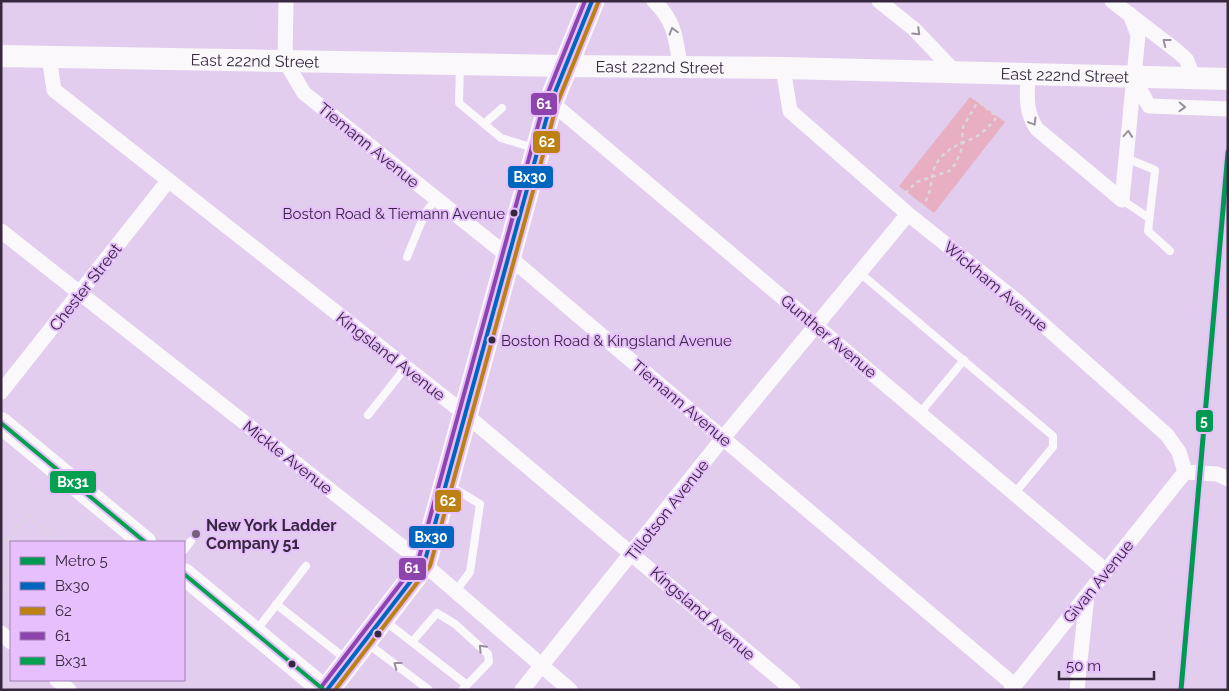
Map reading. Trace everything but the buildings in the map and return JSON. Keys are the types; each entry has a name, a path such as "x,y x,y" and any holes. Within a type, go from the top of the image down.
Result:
{"main road":[{"path":"326,690 424,564 551,102 592,1"}],"street":[{"path":"285,61 286,1"},
{"path":"654,1 663,10 674,27 680,66"},
{"path":"879,1 914,29 956,73"},
{"path":"1114,2 1186,59 1194,78"},
{"path":"1122,200 1138,35 1130,14"},
{"name":"East 222nd Street","path":"1,56 564,66 680,66 1228,79"},
{"name":"Kingsland Avenue","path":"49,56 54,90 465,414 633,553 793,690"},
{"name":"Tiemann Avenue","path":"285,61 304,93 508,256 724,438 1012,687"},
{"name":"Wickham Avenue","path":"783,68 790,111 908,214 1018,302 1167,435 1179,452 1185,472"},
{"path":"1028,75 1029,118 1037,129 1122,200"},
{"path":"1134,77 1149,106 1228,109"},
{"name":"Gunther Avenue","path":"551,102 1106,571"},
{"name":"Chester Street","path":"1,392 168,181"},
{"name":"Tillotson Avenue","path":"522,690 724,438 908,214"},
{"name":"Mickle Avenue","path":"1,231 424,564 570,690"},
{"path":"1,423 144,541"},
{"path":"1185,472 1217,474 1228,479"},
{"name":"Givan Avenue","path":"1012,687 1185,472"},
{"path":"185,575 326,690"},
{"path":"1077,690 1087,595"},
{"path":"58,681 69,690"}],"lane":[{"path":"460,64 459,103 501,138 538,149"},
{"path":"484,124 502,108"},
{"path":"1126,158 1155,170 1148,231 1170,251"},
{"path":"407,257 425,213 436,199"},
{"path":"1122,200 1149,218"},
{"path":"860,273 1053,436 1053,447 1014,494"},
{"path":"920,413 964,360"},
{"path":"368,415 406,367"},
{"path":"446,484 480,504 470,572 455,592"},
{"path":"185,549 191,541"},
{"path":"254,632 306,566"},
{"path":"276,604 349,661"},
{"path":"382,618 464,687 489,662 488,654 455,624 437,613 412,642"},
{"path":"365,641 429,690"}],"path":[{"path":"905,193 917,182 949,171 952,167 961,151 963,127 978,101 983,74"},
{"path":"908,214 923,205 929,197 936,163 949,148 978,135 997,117 978,101"},
{"path":"1,547 28,516 55,538 54,541"},
{"path":"1,597 10,586"}],"shaded area":[{"path":"970,97 1005,122 934,213 899,186"}],"metro line":[{"name":"5","path":"1181,690 1228,152"}],"transit line":[{"name":"61","path":"322,686 418,561 545,100 585,1"},
{"name":"Bx30","path":"327,690 424,564 551,102 592,1"},
{"name":"62","path":"335,690 430,566 557,104 598,3"},
{"name":"Bx31","path":"1,423 144,541"},
{"name":"Bx31","path":"185,575 324,690"}],"place":[{"name":"Boston Road & Tiemann Avenue","path":"514,213"},
{"name":"Boston Road & Kingsland Avenue","path":"492,340"},
{"name":"New York Ladder Company 51","path":"196,534"}]}
